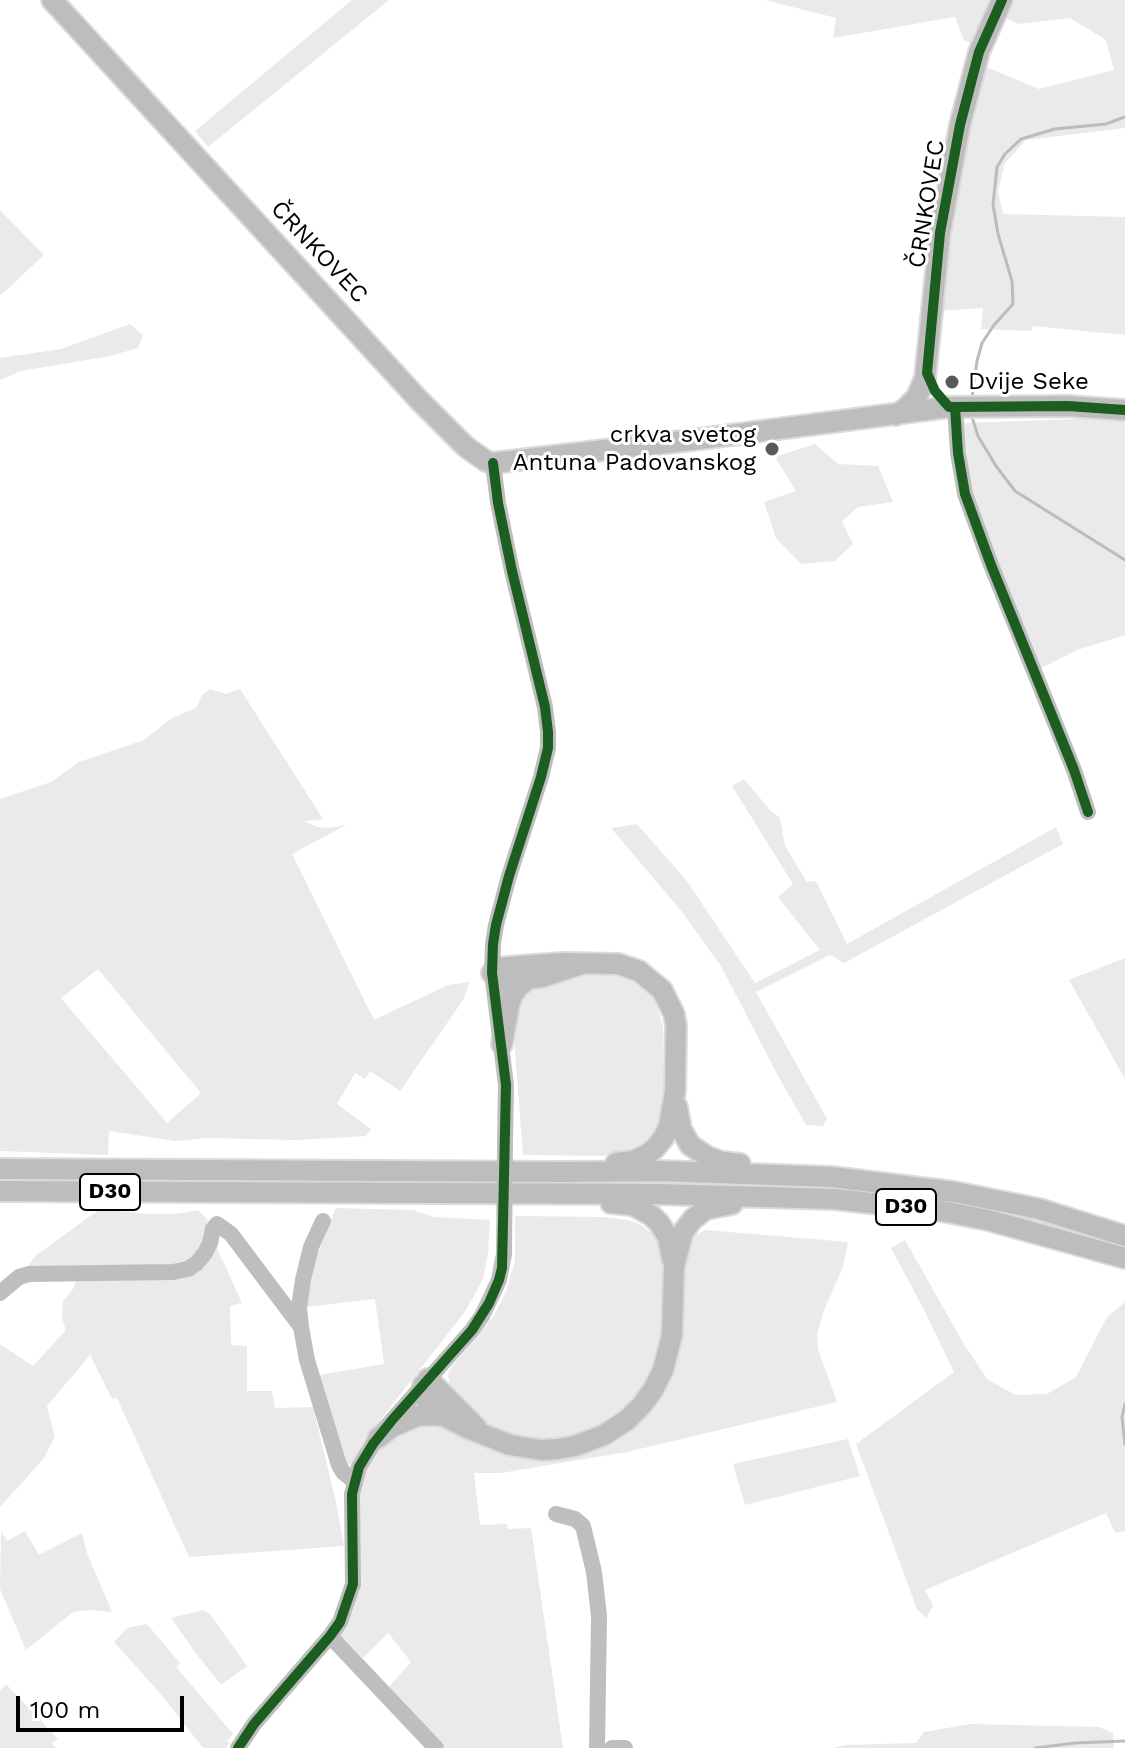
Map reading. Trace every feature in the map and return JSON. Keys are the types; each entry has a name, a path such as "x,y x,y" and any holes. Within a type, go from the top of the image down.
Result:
{"main road":[{"name":"ČRNKOVEC","path":"52,0 445,427 479,457 493,463"},
{"name":"ČRNKOVEC","path":"896,415 917,397 924,385 940,233 960,125 979,52 1002,0"},
{"path":"927,373 935,391 963,407"},
{"path":"493,463 963,407 1068,406 1125,410"},
{"path":"565,1172 585,1165 625,1162 648,1154 664,1137 675,1092 674,1014 662,990 645,974 618,964 582,964 504,967 492,973 502,980 527,980 582,964"},
{"path":"502,1044 512,996 527,980"},
{"path":"675,1092 681,1129 697,1151 722,1162 757,1165 786,1176"},
{"name":"D30","path":"0,1169 659,1171 870,1181 954,1192 1039,1209 1125,1236"},
{"name":"D30","path":"0,1191 779,1197 942,1211 1031,1231 1125,1258"},
{"path":"573,1194 601,1203 632,1205 651,1215 668,1237 674,1267"},
{"path":"481,1433 426,1382 423,1391 428,1403 444,1416 481,1433 510,1445 541,1450 558,1449 592,1441 627,1420 647,1398 667,1359 672,1335 674,1267 683,1232 698,1214 714,1206 761,1202 779,1197"},
{"path":"378,1438 392,1427 417,1416 444,1416"}],"street":[{"path":"963,407 958,453 965,494 1088,812"},
{"path":"238,1748 254,1724 340,1622 353,1584 351,1509 359,1467 378,1438 472,1330 499,1280 504,1254 506,1085 492,956 496,925 541,777 548,748 548,732 545,707 498,503 493,463"},
{"path":"323,1221 311,1247 303,1280 299,1308 301,1327 307,1360 339,1465 354,1481"},
{"path":"0,1293 19,1277 29,1274 173,1272 188,1269 205,1253 217,1224 231,1234 301,1327"},
{"path":"556,1514 575,1519 583,1526 594,1572 599,1616 597,1748"},
{"path":"330,1636 436,1748"},
{"path":"612,1748 625,1748"}],"shaded area":[{"path":"352,0 389,0 208,147 195,131"},
{"path":"765,0 990,0 972,44 964,40 955,17 833,38 836,18"},
{"path":"1007,0 1125,0 1125,128 1026,140 1005,163 998,191 1003,214 1125,217 1125,335 1033,326 1031,331 981,329 983,308 935,311 979,64 1039,89 1114,70 1106,40 1070,18 1018,24 999,14"},
{"path":"0,210 44,255 0,296"},
{"path":"130,324 143,335 138,348 110,356 21,371 0,380 0,358 61,349"},
{"path":"1108,418 1125,421 1125,635 1077,650 1039,669 983,528 969,481 964,423"},
{"path":"815,444 838,464 878,466 893,502 858,507 842,521 853,544 835,561 801,564 776,538 764,502 796,491 775,457"},
{"path":"210,689 226,694 240,689 323,819 304,821 328,828 346,825 292,854 374,1020 448,985 470,982 463,1000 400,1091 370,1071 365,1079 355,1073 337,1104 371,1129 366,1136 175,1141 109,1131 108,1155 0,1151 0,799 51,782 79,762 144,740 172,718 196,708 202,695","holes":["98,969 201,1093 167,1123 61,998"]},
{"path":"744,779 780,818 785,846 807,882 816,881 847,944 1056,827 1063,844 844,963 830,955 756,992 827,1119 823,1126 806,1125 721,966 682,912 611,828 637,824 687,881 755,983 820,950 778,897 793,884 732,786"},
{"path":"1125,958 1125,1079 1069,980"},
{"path":"587,971 625,975 653,994 663,1026 664,1095 658,1125 642,1145 631,1152 602,1156 523,1155 513,1025 521,994 532,985"},
{"path":"336,1208 413,1210 434,1217 490,1220 483,1279 474,1296 385,1414 353,1464 349,1465 319,1375 384,1364 375,1299 306,1307 316,1258"},
{"path":"100,1209 148,1214 198,1210 208,1220 204,1244 189,1264 26,1269 35,1256"},
{"path":"515,1216 628,1220 650,1232 660,1231 668,1259 661,1357 636,1401 606,1425 568,1439 535,1440 507,1434 474,1415 450,1390 450,1369 493,1317 506,1292 515,1260"},
{"path":"705,1230 848,1242 843,1267 817,1335 818,1349 837,1402 627,1452 501,1473 474,1473 480,1525 507,1524 508,1529 531,1528 563,1748 445,1748 388,1688 411,1662 388,1633 363,1658 339,1634 352,1612 361,1581 357,1501 365,1470 389,1437 425,1420 533,1456 643,1415 680,1276 688,1232 694,1236"},
{"path":"905,1240 965,1346 988,1380 1016,1395 1047,1394 1076,1377 1107,1317 1125,1302 1125,1531 1115,1533 1106,1513 925,1590 933,1606 926,1618 917,1609 856,1444 954,1372 891,1248"},
{"path":"216,1246 242,1303 230,1306 231,1345 247,1346 247,1391 272,1391 275,1408 313,1407 344,1546 189,1557 117,1398 112,1399 90,1355 47,1406 55,1437 44,1458 0,1507 0,1344 33,1366 66,1330 62,1319 63,1301 76,1280 187,1276 205,1267"},
{"path":"848,1439 860,1476 745,1505 733,1464"},
{"path":"1,1531 7,1541 25,1531 39,1555 82,1533 87,1553 112,1612 73,1612 26,1650 0,1589"},
{"path":"203,1610 210,1614 247,1666 221,1685 171,1618"},
{"path":"147,1624 180,1663 176,1667 233,1734 226,1748 203,1748 114,1642 127,1628"},
{"path":"6,1684 58,1739 52,1743 56,1748 0,1748 0,1690"},
{"path":"970,1724 1099,1727 1113,1733 1114,1748 832,1748 916,1743 924,1732"}],"waterway":[{"path":"972,398 982,343 1013,304 1012,281 993,204 997,167 1021,139 1055,129 1106,124 1125,117"},
{"path":"971,414 978,436 1015,491 1125,560"},
{"path":"1125,1404 1122,1417 1125,1444"},
{"path":"1035,1748 1125,1741"}],"cycle path":[{"path":"1002,0 979,52 960,125 940,233 927,373 935,391 949,407 1068,406 1125,410"},
{"path":"955,407 965,494 1088,812"},
{"path":"238,1748 254,1724 340,1622 353,1584 352,1494 359,1467 393,1419 472,1330 489,1303 502,1268 506,1085 492,973 493,944 509,876 541,777 548,748 548,732 545,707 498,503 493,463"}],"place":[{"name":"Dvije Seke","path":"952,382"},
{"name":"crkva svetog Antuna Padovanskog","path":"772,449"}]}
